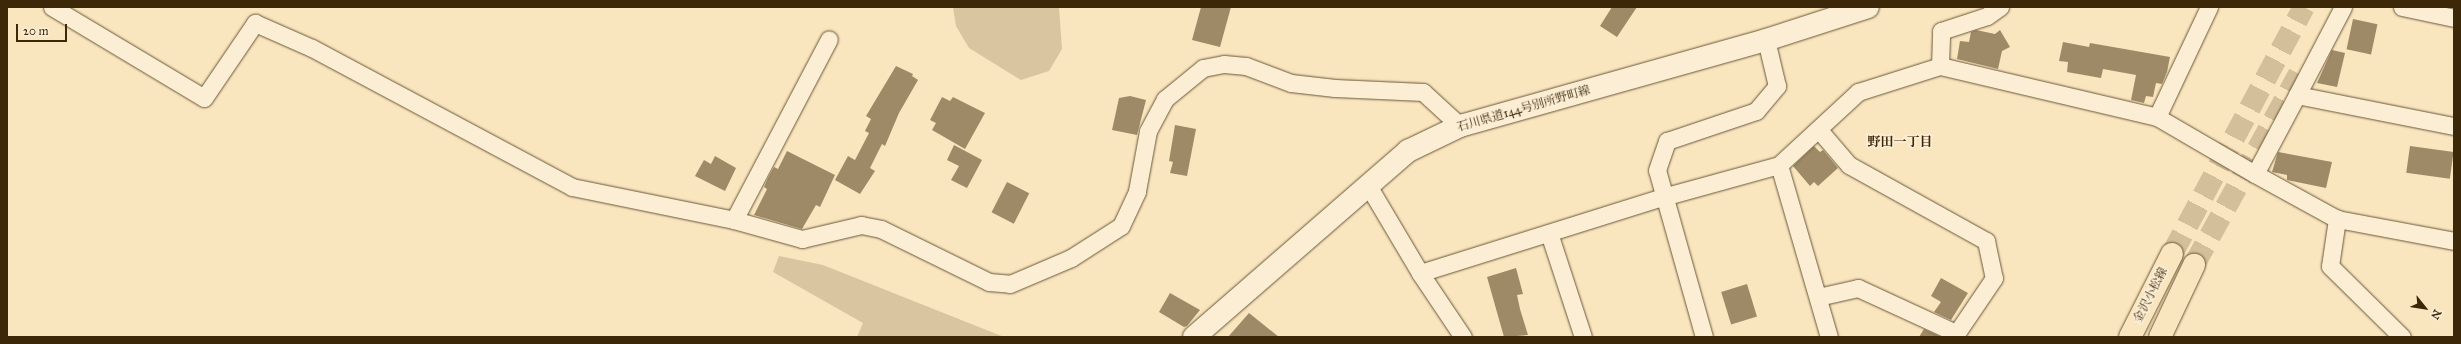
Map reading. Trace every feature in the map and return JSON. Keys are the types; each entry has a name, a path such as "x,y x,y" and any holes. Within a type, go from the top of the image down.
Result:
{"main road":[{"name":"石川県道144号別所野町線","path":"1194,337 1408,151 1460,126 1766,40 1868,7"},
{"name":"金沢小松線","path":"2131,334 2172,254"},
{"path":"2160,337 2194,265"}],"street":[{"path":"52,7 204,98 255,22 312,48 572,187 734,220 802,239 861,225 881,229 989,282 1010,284 1071,258 1121,226 1137,191 1148,131 1165,99 1203,68 1224,64 1246,66 1291,82 1335,88 1423,92 1460,126"},
{"path":"1940,66 1940,31 1987,16 2000,7"},
{"path":"2157,117 2210,7"},
{"path":"2255,174 2343,7"},
{"path":"2402,7 2454,18"},
{"path":"734,220 829,39"},
{"path":"1704,337 1663,197 1657,170 1666,141 1756,110 1777,86 1766,40"},
{"path":"1420,272 1663,197 1779,165 1820,130 1858,92 1940,66 2157,117 2255,174 2337,219 2454,241"},
{"path":"2297,95 2454,126"},
{"path":"1818,297 1858,288 1955,335 1994,278 1986,241 1849,165 1820,130"},
{"path":"1779,165 1829,337"},
{"path":"1369,186 1420,272 1462,337"},
{"path":"2337,219 2330,266 2402,337"},
{"path":"1549,233 1583,337"}],"shaded area":[{"path":"953,7 1059,7 1062,49 1049,71 1021,80 969,48 956,26"},
{"path":"779,256 823,265 1004,337 857,337 863,323 773,272"}],"building":[{"path":"1201,7 1231,7 1220,47 1192,40"},
{"path":"1612,7 1637,7 1617,37 1600,26"},
{"path":"2353,19 2377,24 2371,55 2347,49"},
{"path":"1976,30 1995,34 2000,30 2010,47 2002,51 1998,69 1957,59 1960,41 1969,42 1971,32"},
{"path":"2063,42 2089,47 2090,43 2170,57 2167,72 2162,84 2156,83 2153,97 2146,96 2144,103 2131,100 2136,75 2103,69 2101,78 2067,72 2068,62 2059,61"},
{"path":"2332,50 2345,53 2337,87 2317,83"},
{"path":"896,66 913,74 912,76 918,80 899,113 885,146 882,144 870,168 875,171 860,194 835,180 848,156 855,160 869,133 865,131 871,119 866,116"},
{"path":"1130,96 1146,100 1137,135 1112,130 1119,98"},
{"path":"942,97 950,101 953,97 985,113 965,149 932,130 936,123 930,120"},
{"path":"1175,125 1196,129 1187,176 1170,173 1173,162 1169,161"},
{"path":"954,145 982,160 967,188 951,180 959,166 947,160"},
{"path":"1814,146 1820,152 1823,150 1838,168 1818,186 1814,182 1810,186 1793,166"},
{"path":"2410,146 2454,152 2450,179 2406,173"},
{"path":"787,151 835,175 820,207 816,205 802,229 754,215 767,189 764,187 768,178 774,167 778,169"},
{"path":"2278,152 2332,162 2326,188 2287,180 2287,175 2272,172"},
{"path":"715,156 736,168 725,191 695,176 704,160 711,164"},
{"path":"1007,182 1029,193 1014,224 992,212"},
{"path":"1516,268 1523,294 1517,295 1528,335 1504,337 1487,277"},
{"path":"1941,278 1968,293 1951,320 1934,312 1941,302 1931,296"},
{"path":"1747,284 1757,317 1731,324 1721,292"},
{"path":"1170,293 1200,310 1187,326 1184,327 1159,312"},
{"path":"1249,313 1279,337 1228,337"},
{"path":"1924,329 1941,337 1919,337"}],"tunnel":[{"path":"2172,254 2304,7"},
{"path":"2194,265 2299,74"}],"district":[{"name":"野田一丁目","path":"1900,142"}]}
